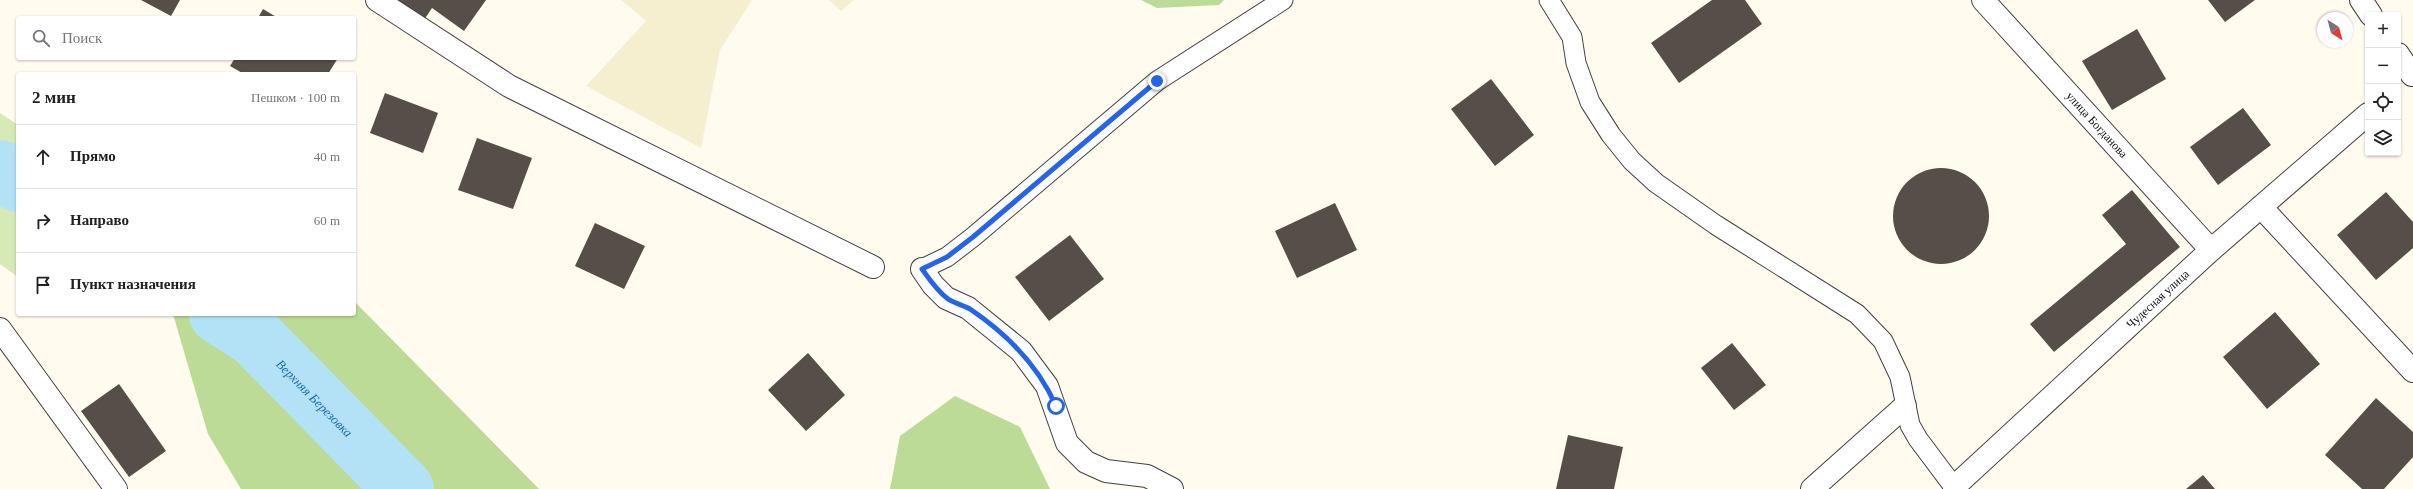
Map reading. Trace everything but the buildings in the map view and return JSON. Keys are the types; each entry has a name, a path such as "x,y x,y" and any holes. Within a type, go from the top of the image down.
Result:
{"street":[{"path":"377,0 509,86 873,267"},
{"name":"улица Богданова","path":"1983,0 2211,250"},
{"path":"2361,0 2369,12"},
{"path":"2401,62 2408,79"},
{"name":"Чудесная улица","path":"1955,488 2211,250 2365,117"},
{"path":"2261,207 2413,371"},
{"path":"922,269 933,285 946,298 968,308 1021,351 1047,386 1056,406 1067,443 1086,462 1106,471 1147,476 1172,489"},
{"path":"0,330 116,489"},
{"path":"1812,489 1905,406"}],"lane":[{"path":"922,269 947,257 973,237 1157,81 1283,0"},
{"path":"1549,0 1572,37 1576,63 1590,102 1611,135 1632,161 1656,183 1716,225 1857,314 1883,341 1900,377 1910,425 1918,439 1955,488"}],"shaded area":[{"path":"621,0 752,0 720,50 701,148 586,86 646,21"},
{"path":"829,0 854,0 841,11"}],"green space":[{"path":"1141,0 1224,0 1219,5 1157,8"},
{"path":"0,113 16,124 16,276 0,264"},
{"path":"356,303 539,489 241,489 208,434 174,316 356,316"},
{"path":"955,396 1020,427 1050,489 890,489 900,436"}],"waterway":[{"name":"Верхняя Березовка","path":"0,170 16,181"},
{"name":"Верхняя Березовка","path":"222,316 255,337 404,489"}],"route":[{"path":"1056,406 1047,386 1036,369 1021,351 968,308 946,298 933,285 922,269 947,257 973,237 1157,81"}]}
